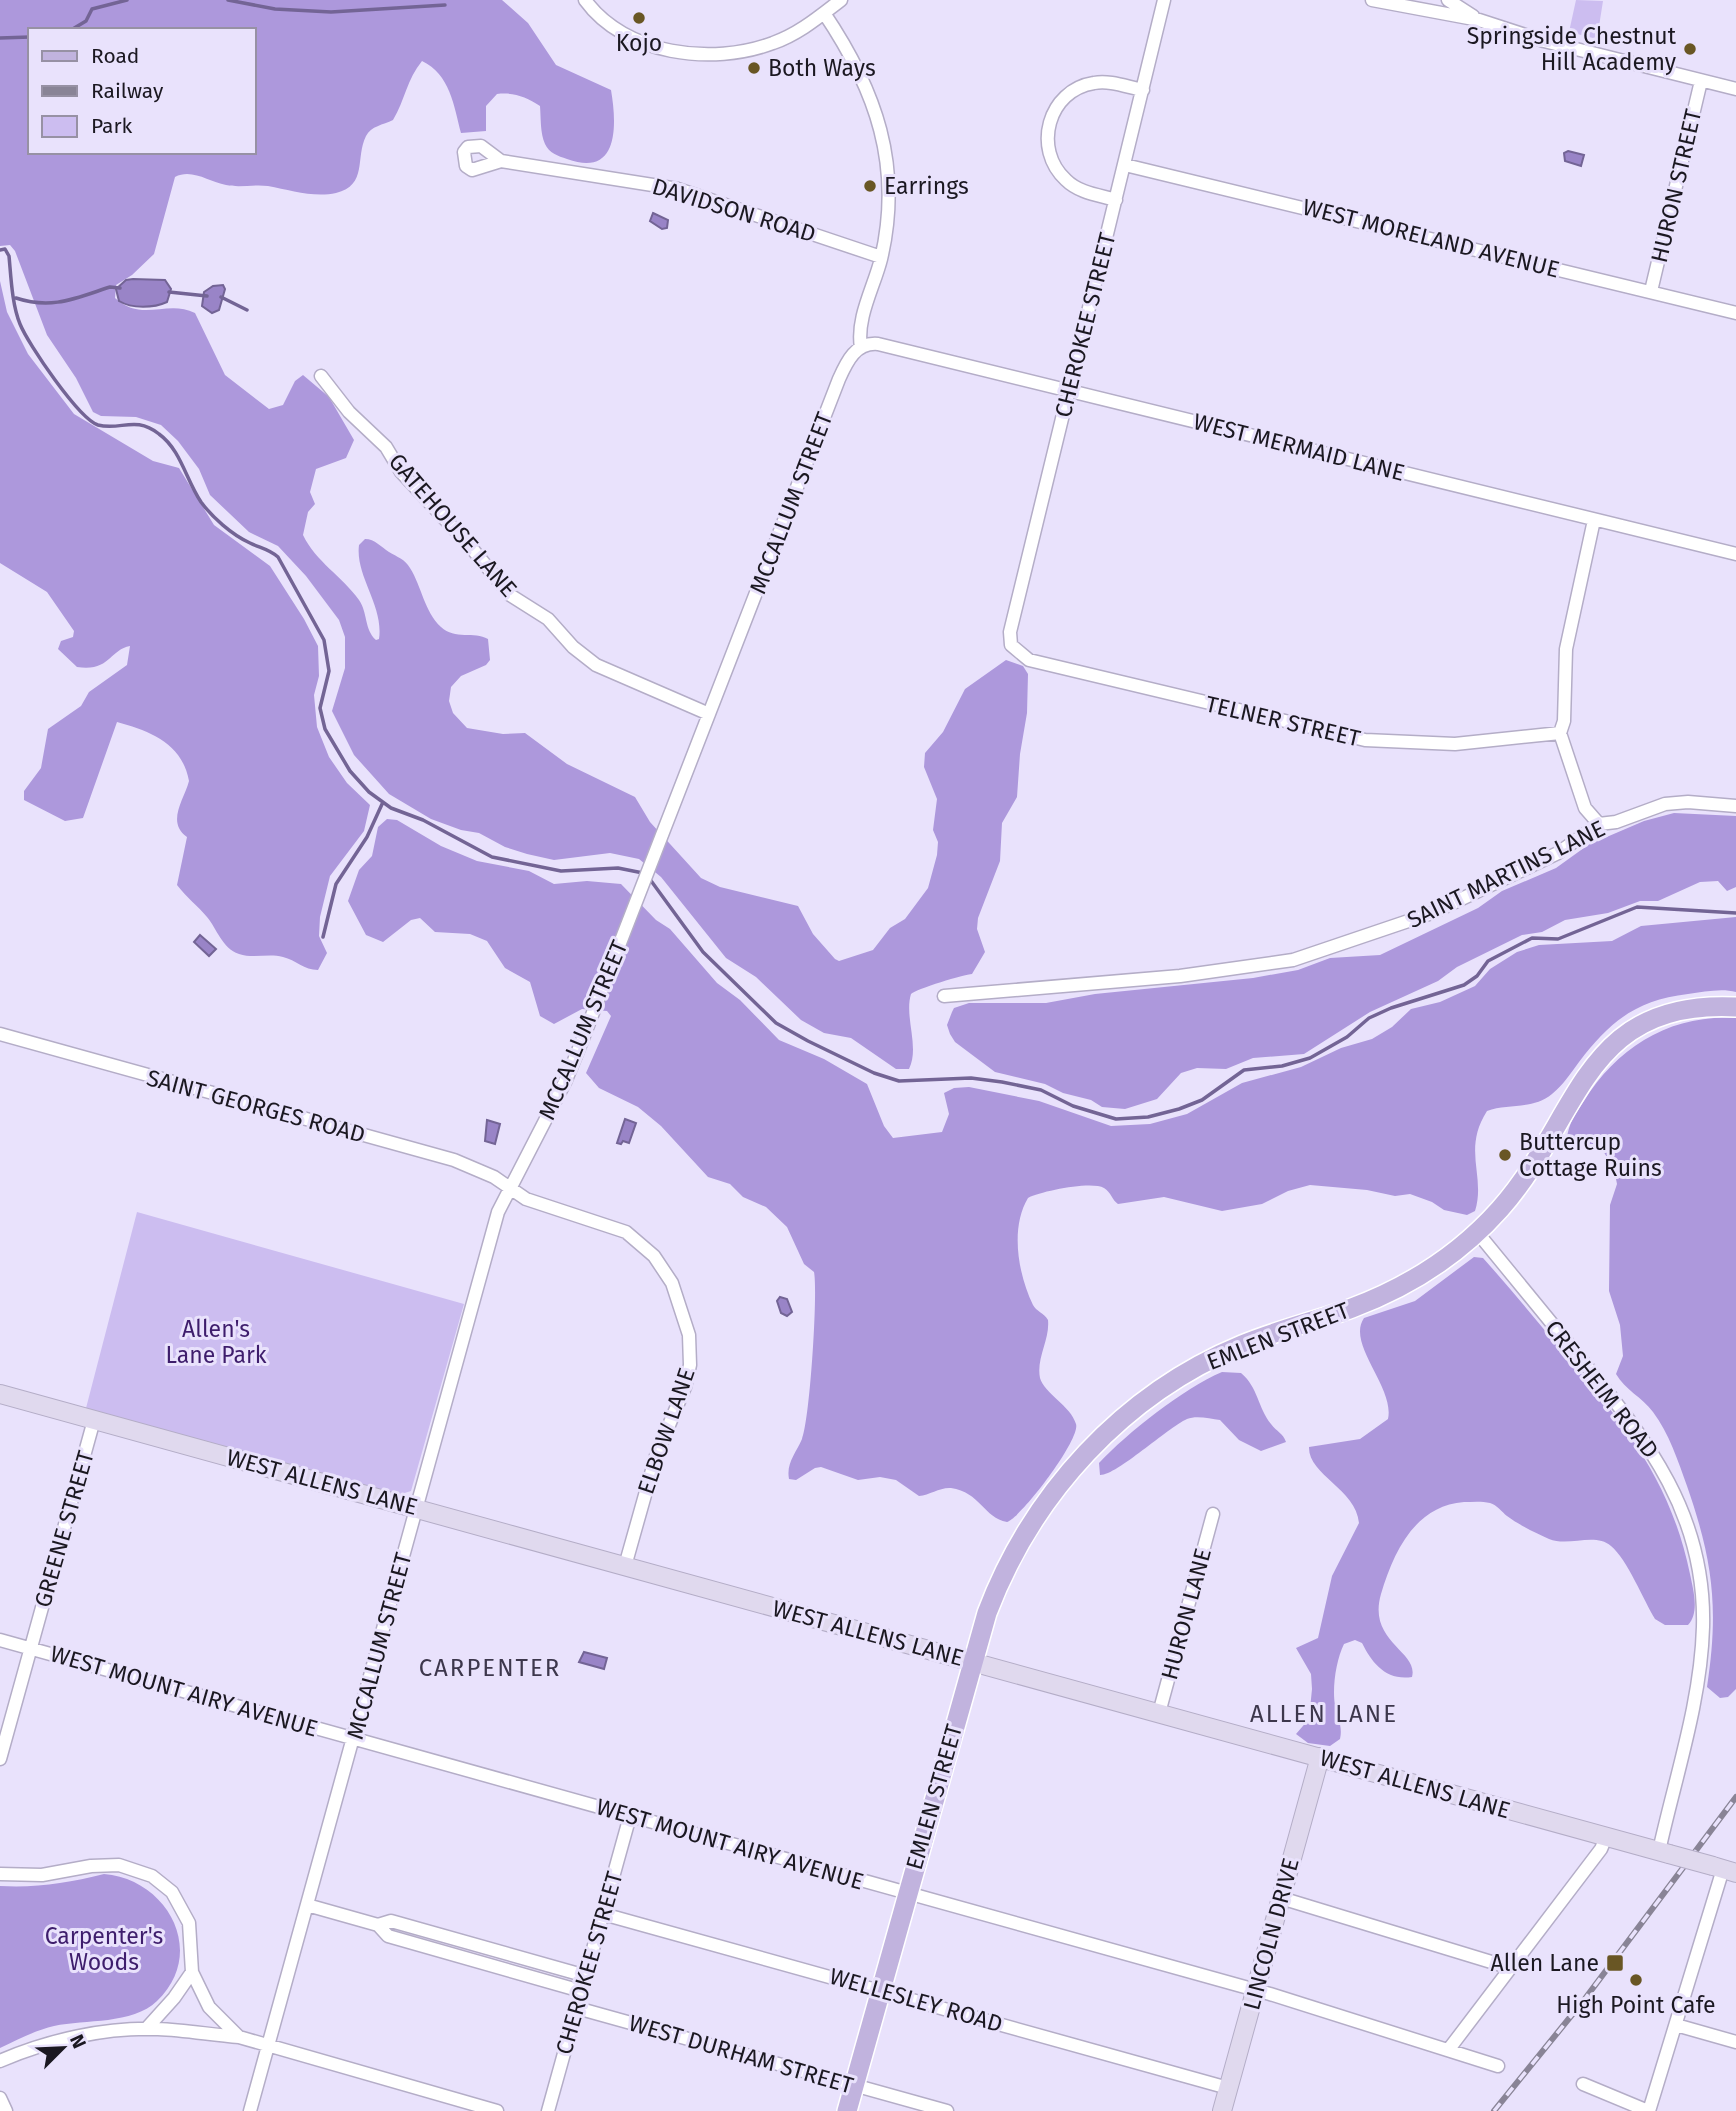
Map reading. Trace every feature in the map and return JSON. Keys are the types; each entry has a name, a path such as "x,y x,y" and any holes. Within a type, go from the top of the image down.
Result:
{"main road":[{"name":"EMLEN STREET","path":"847,2111 972,1662 996,1591 1035,1517 1072,1469 1127,1414 1178,1378 1228,1351 1350,1308 1400,1286 1441,1262 1477,1232 1530,1170 1578,1088 1607,1050 1647,1020 1700,1007 1736,1007"}],"street":[{"path":"585,0 607,24 632,39 660,48 729,52 765,46 795,33 841,0"},
{"name":"CHEROKEE STREET","path":"1013,649 1010,632 1164,0"},
{"path":"1372,0 1479,20 1544,41 1736,89"},
{"path":"1448,0 1479,20"},
{"path":"824,13 857,65 878,117 888,193 881,257 861,323 861,347"},
{"name":"HURON STREET","path":"1651,291 1701,81"},
{"path":"1116,200 1087,193 1059,173 1049,152 1048,126 1058,104 1085,85 1105,82 1143,90"},
{"name":"DAVIDSON ROAD","path":"501,161 678,189 881,257"},
{"name":"WEST MORELAND AVENUE","path":"1125,165 1736,313"},
{"name":"WEST MERMAID LANE","path":"861,347 878,344 1736,554"},
{"name":"MCCALLUM STREET","path":"250,2111 491,1234 508,1188 566,1080 839,379 848,360 861,347"},
{"name":"GATEHOUSE LANE","path":"321,376 349,412 386,447 401,472 470,546 510,594 548,619 573,647 596,665 709,714"},
{"path":"1594,520 1566,649 1564,721 1560,733 1586,808 1599,824"},
{"name":"TELNER STREET","path":"1013,649 1029,660 1365,740 1455,744 1560,733"},
{"name":"SAINT MARTINS LANE","path":"944,996 1180,976 1293,960 1432,913 1558,853 1599,824 1616,822 1665,804 1688,802 1736,806"},
{"name":"SAINT GEORGES ROAD","path":"0,1034 454,1160 483,1172 508,1188"},
{"name":"ELBOW LANE","path":"508,1188 526,1199 612,1226 635,1238 666,1272 684,1316 690,1344 688,1376 656,1455 625,1566"},
{"name":"CRESHEIM ROAD","path":"1477,1232 1640,1431 1672,1486 1689,1528 1698,1568 1702,1637 1664,1852"},
{"name":"WEST ALLENS LANE","path":"0,1394 1724,1869"},
{"name":"GREENE STREET","path":"0,1759 94,1420"},
{"name":"HURON LANE","path":"1159,1713 1213,1514"},
{"name":"WEST MOUNT AIRY AVENUE","path":"0,1640 1255,1991 1497,2066"},
{"name":"LINCOLN DRIVE","path":"1222,2111 1320,1758"},
{"name":"CHEROKEE STREET","path":"548,2111 630,1816"},
{"path":"1449,2049 1601,1849 1606,1837"},
{"path":"0,1874 42,1875 110,1865 136,1868 152,1875 172,1892 186,1915 191,1934 192,1972 209,2007 239,2037"},
{"path":"1583,2084 1648,2111 1724,1869"},
{"path":"1281,1898 1510,1968"},
{"path":"307,1905 377,1925 388,1936 581,1991"},
{"name":"WELLESLEY ROAD","path":"603,1914 1228,2088"},
{"path":"377,1925 391,1921 586,1976"},
{"path":"146,2029 174,1998 192,1972"},
{"name":"WEST DURHAM STREET","path":"577,2008 947,2111"},
{"path":"1676,2025 1736,2042"},
{"path":"0,2060 67,2039 146,2029 239,2037 497,2111"},
{"path":"0,2098 6,2111"}],"green space":[{"path":"0,0 502,0 528,23 556,65 611,90 614,118 611,145 597,161 584,163 560,157 549,150 542,135 540,106 514,95 497,94 486,106 486,131 461,133 445,82 422,61 393,120 374,128 366,136 357,177 346,189 336,193 311,194 268,186 226,185 188,174 175,177 154,254 132,275 116,285 115,298 135,309 174,308 195,313 225,375 269,409 283,405 295,381 303,375 329,397 354,440 346,458 316,469 310,492 315,504 308,512 303,535 308,545 359,600 372,636 376,640 379,639 377,615 359,557 359,545 365,539 375,542 408,565 431,614 441,627 452,633 488,639 490,660 486,665 461,676 451,687 449,701 453,713 467,728 503,734 525,733 567,764 635,797 650,822 701,878 720,887 798,906 813,934 839,961 873,950 890,928 905,919 928,888 938,842 933,830 937,799 924,767 925,753 943,732 965,689 1006,660 1023,666 1028,674 1027,713 1020,754 1017,797 1002,823 1000,861 978,918 977,929 985,952 972,974 911,994 909,1012 913,1051 909,1069 896,1069 851,1038 824,1033 801,1020 756,977 726,958 661,877 639,859 610,853 554,860 527,854 505,847 479,833 461,830 431,819 389,794 354,755 332,711 345,668 345,637 339,620 306,576 278,546 249,532 210,495 199,469 178,441 161,425 136,417 101,416 93,412 76,378 47,335 15,251 10,245 0,246"},
{"path":"1576,0 1603,1 1597,39 1569,32"},
{"path":"0,281 7,312 28,354 74,414 153,461 179,468 214,525 270,566 318,646 319,676 314,695 317,727 329,757 347,783 370,805 364,831 330,876 320,917 319,936 327,953 318,970 283,957 245,955 233,951 224,943 207,917 177,885 187,837 181,831 177,818 189,781 179,757 163,741 117,722 83,818 65,821 24,800 24,791 41,768 48,729 81,706 89,692 127,665 130,646 123,648 103,664 88,668 77,667 58,649 61,641 73,637 74,631 47,592 0,563"},
{"path":"1674,813 1736,816 1736,887 1727,891 1718,881 1700,882 1658,901 1640,901 1608,913 1565,920 1542,932 1522,935 1457,967 1438,981 1370,1012 1304,1054 1253,1058 1226,1069 1197,1068 1181,1073 1157,1099 1125,1109 1102,1107 1091,1100 1063,1093 1045,1084 995,1072 955,1042 947,1025 954,1008 969,1003 1046,1003 1095,994 1253,978 1298,970 1330,958 1380,955 1478,908 1502,891 1556,868 1588,845 1644,821"},
{"path":"387,819 397,820 441,846 477,861 529,871 554,884 587,881 621,884 656,920 670,929 717,983 740,1000 779,1040 824,1059 867,1084 884,1126 893,1138 942,1132 949,1114 944,1093 954,1088 969,1087 1039,1101 1111,1126 1150,1124 1187,1114 1242,1083 1301,1067 1341,1048 1372,1039 1392,1027 1411,1009 1440,1002 1475,986 1490,969 1517,952 1539,945 1612,941 1641,926 1736,917 1736,992 1718,990 1688,994 1639,1007 1602,1035 1563,1083 1545,1099 1487,1111 1476,1138 1478,1198 1475,1211 1467,1215 1444,1210 1432,1202 1410,1194 1395,1196 1367,1190 1310,1185 1288,1191 1262,1204 1222,1211 1164,1197 1118,1204 1104,1188 1098,1186 1066,1188 1028,1198 1019,1223 1018,1251 1023,1279 1033,1305 1048,1320 1040,1378 1042,1384 1069,1411 1076,1424 1069,1445 1049,1477 1024,1507 1007,1522 993,1516 969,1494 951,1488 919,1496 896,1480 880,1477 858,1480 821,1467 796,1480 789,1479 790,1463 802,1439 808,1408 815,1284 814,1272 804,1264 787,1227 766,1207 743,1197 730,1184 708,1177 661,1126 638,1107 599,1088 586,1073 611,1016 607,1011 582,1009 554,1024 540,1016 530,982 505,968 487,941 470,934 435,932 420,918 411,920 383,942 366,935 348,901 359,870 372,856 378,827"},
{"path":"1736,1018 1736,1689 1728,1697 1720,1698 1707,1687 1713,1608 1708,1562 1696,1513 1677,1457 1659,1420 1616,1374 1623,1356 1620,1325 1609,1291 1610,1205 1617,1184 1614,1169 1599,1144 1574,1144 1567,1139 1573,1119 1598,1081 1613,1064 1648,1037 1690,1022"},
{"name":"Allen's Lane Park","path":"137,1212 464,1304 411,1491 398,1495 85,1412"},
{"path":"1474,1257 1483,1258 1605,1403 1657,1480 1681,1540 1690,1574 1695,1607 1692,1620 1688,1625 1665,1625 1655,1619 1623,1560 1605,1542 1565,1542 1549,1539 1517,1523 1490,1503 1464,1502 1447,1505 1432,1512 1409,1533 1393,1562 1381,1594 1381,1624 1408,1660 1412,1677 1395,1676 1381,1669 1362,1643 1355,1640 1344,1644 1337,1666 1334,1691 1340,1739 1330,1746 1308,1743 1296,1734 1309,1719 1311,1674 1296,1648 1318,1638 1332,1576 1359,1523 1350,1501 1316,1466 1309,1447 1360,1439 1388,1419 1385,1393 1361,1340 1360,1328 1364,1318 1415,1301"},
{"path":"1222,1372 1241,1373 1247,1379 1267,1418 1286,1442 1261,1451 1239,1440 1220,1420 1191,1418 1178,1424 1118,1468 1100,1475 1099,1463 1140,1425 1191,1389"},
{"name":"Carpenter's Woods","path":"104,1874 126,1879 146,1889 162,1903 173,1921 179,1941 179,1961 172,1982 157,2001 135,2014 54,2026 0,2048 0,1886 52,1884"}],"shaded area":[{"path":"1568,151 1584,155 1581,166 1565,161 1564,153"},
{"path":"653,213 668,220 667,228 662,229 650,221"},
{"path":"126,280 165,280 171,289 167,302 143,307 119,301 116,289"},
{"path":"223,285 225,289 219,310 212,313 202,306 204,292 213,286"},
{"path":"200,935 216,949 209,956 194,942"},
{"path":"625,1119 636,1123 629,1143 623,1141 621,1144 617,1143"},
{"path":"487,1120 500,1124 495,1144 485,1141"},
{"path":"780,1297 787,1299 792,1312 787,1316 781,1313 777,1301"},
{"path":"584,1652 607,1658 604,1669 579,1662"}],"waterway":[{"path":"74,28 86,21 92,9 127,0"},
{"path":"228,0 275,9 331,12 445,5"},
{"path":"0,38 28,37"},
{"path":"0,250 5,249 9,256 20,324 43,363 79,410 98,425 143,425 159,434 173,448 201,502 211,514 236,535 278,557 324,640 329,671 320,708 325,729 350,771 369,792 391,808 423,820 492,857 561,871 618,868 643,873"},
{"path":"16,298 53,303 110,287 120,288"},
{"path":"169,292 207,296"},
{"path":"221,297 247,310"},
{"path":"323,937 336,884 367,837 383,802"},
{"path":"649,878 703,952 776,1023 808,1041 874,1073 899,1081 971,1078 1002,1082 1041,1090 1073,1106 1116,1119 1148,1117 1179,1109 1202,1100 1244,1070 1282,1066 1310,1058 1347,1037 1369,1018 1391,1008 1464,985 1477,976 1488,961 1532,938 1558,939 1637,907 1736,913"}],"railway":[{"path":"1494,2111 1584,2000 1736,1797"}],"place":[{"name":"Kojo","path":"639,18"},
{"name":"Springside Chestnut Hill Academy","path":"1690,49"},
{"name":"Both Ways","path":"754,68"},
{"name":"Earrings","path":"870,186"},
{"name":"Buttercup Cottage Ruins","path":"1505,1155"},
{"name":"Allen Lane","path":"1615,1963"},
{"name":"High Point Cafe","path":"1636,1980"}],"district":[{"name":"CARPENTER","path":"490,1668"},
{"name":"ALLEN LANE","path":"1324,1714"}]}
